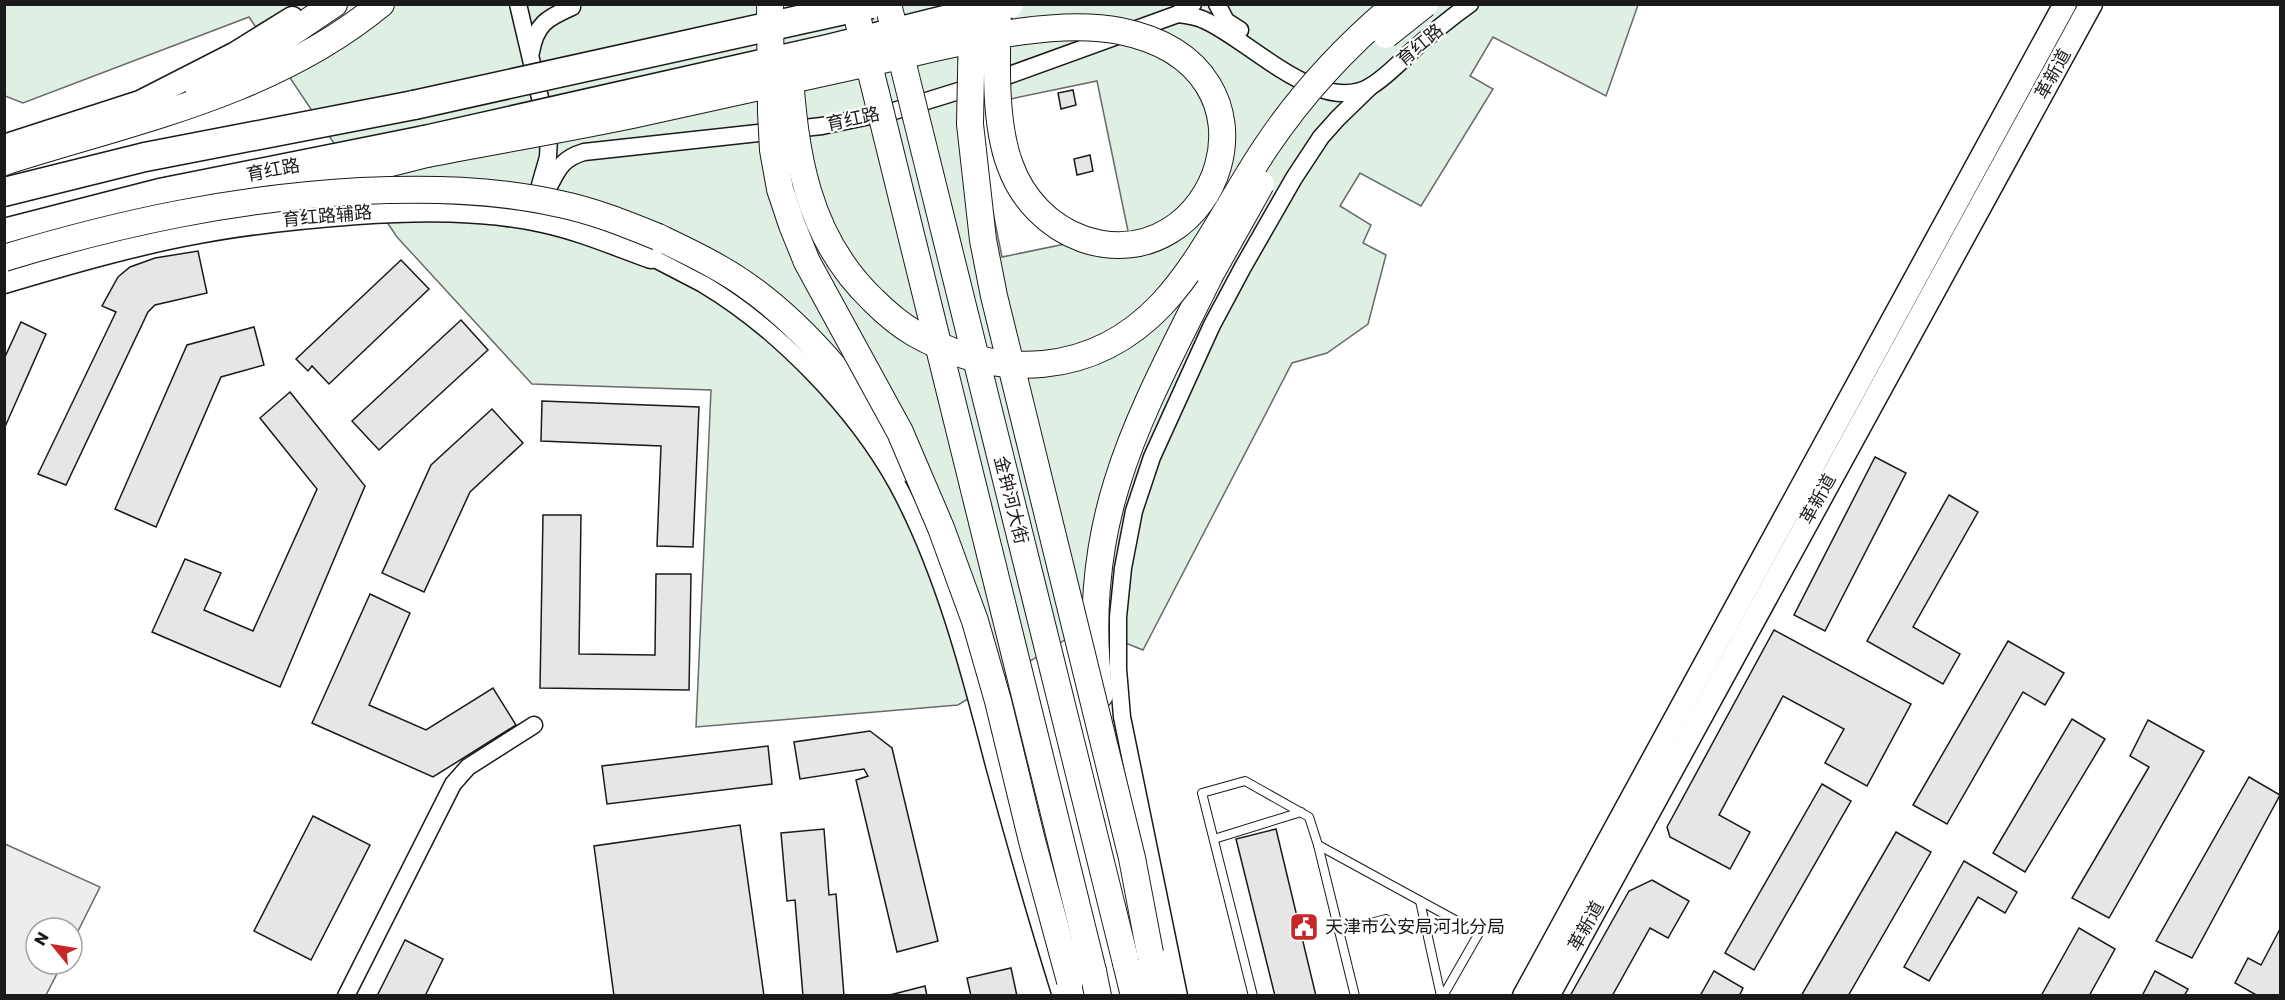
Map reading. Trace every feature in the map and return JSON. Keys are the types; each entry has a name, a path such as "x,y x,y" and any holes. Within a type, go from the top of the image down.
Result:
{"highway":[{"name":"育红路","path":"4,192 144,157 425,102 871,4"},
{"name":"育红路","path":"4,233 160,193 425,140 828,49 1009,4"}],"main road":[{"path":"8,155 169,102 263,52 334,4"},
{"path":"8,155 170,114 238,87 269,74 323,45 354,27 381,4"},
{"path":"770,4 773,150 780,189 807,262 900,432 941,528 978,633 998,701 1032,841 1075,986"},
{"path":"786,4 791,100 798,157 809,199 832,249 865,292 911,331 969,358 1022,366 1045,365 1071,360 1094,351 1144,321 1163,303 1185,276 1243,181 1288,116 1349,45 1396,4"},
{"name":"金钟河大街","path":"854,4 1075,986 1098,996"},
{"name":"金钟河大街","path":"888,4 1134,996"},
{"path":"973,4 970,124 983,240 994,296 1132,858 1158,996"},
{"path":"4,258 58,241 164,215 234,202 427,154 629,116 831,71 975,41 986,39 997,37 1008,34 1079,27 1103,28 1145,36 1165,45 1194,66 1204,78 1221,117 1223,136 1221,158 1216,175 1206,194 1184,220 1152,238 1110,245 1074,235 1057,226 1028,199 1009,163 1004,142 997,53 997,43 997,34 998,4"},
{"path":"1110,767 1099,688 1096,601 1107,520 1117,482 1144,411 1210,275 1274,161 1309,112 1356,61 1425,4"},
{"path":"234,202 310,194 394,189 468,191 560,204 616,220 658,237 713,265 744,284 804,334 827,359 889,438 941,528"}],"street":[{"path":"8,155 140,102 234,54 311,4"},
{"path":"518,4 546,122 549,146 537,202 541,212 553,224"},
{"path":"547,4 577,6"},
{"name":"育红路","path":"537,202 548,189 555,171 573,155 600,150 822,126 894,111 1004,77 1178,14 1193,4"},
{"path":"1217,4 1226,21 1297,65 1316,79 1323,90"},
{"name":"育红路","path":"1179,996 1122,717 1118,669 1119,607 1123,568 1134,511 1152,457 1212,325 1294,178 1338,118 1424,40 1470,4"},
{"name":"革新道","path":"1524,996 2065,4"},
{"name":"革新道","path":"1548,996 2091,4"},
{"path":"530,54 536,31 544,22 577,6"},
{"name":"育红路","path":"1178,14 1191,15 1218,27 1313,87 1345,94 1371,86"},
{"name":"育红路","path":"1323,90 1329,102 1330,118 1326,132"},
{"path":"546,122 565,139 580,146 600,150"},
{"path":"507,216 526,211 537,202"},
{"name":"育红路辅路","path":"4,282 138,245 199,232 322,216 399,210 507,216 553,224 572,228 651,257"},
{"name":"金钟河大街","path":"651,257 704,285 750,318 799,360 856,424 896,483 914,518 942,590 974,686 1038,924 1075,986"},
{"path":"345,996 453,784 468,767 534,725"}],"lane":[{"path":"1253,996 1202,792 1245,781 1309,817 1355,996"},
{"path":"1214,839 1301,812"},
{"path":"1318,845 1479,933 1442,996"},
{"path":"1420,901 1442,996"},
{"path":"1339,931 1386,919"}],"green space":[{"path":"4,5 1638,5 1606,96 1493,37 1470,76 1493,89 1421,206 1360,173 1340,206 1371,225 1363,243 1386,255 1368,324 1327,353 1292,363 1143,650 1086,627 958,705 696,727 711,390 532,384 397,237 249,17 23,103 5,96","holes":["1097,81 1128,231 1002,257 972,107"]}],"shaded area":[{"path":"5,844 100,887 84,919 84,916 24,916 24,976 56,976 46,995 5,995"}],"building":[{"path":"1073,90 1076,105 1061,109 1058,93"},
{"path":"1090,155 1093,171 1077,175 1074,159"},
{"path":"198,251 207,293 155,305 148,312 66,485 38,474 116,312 102,306 118,277 130,267 155,258"},
{"path":"401,260 429,289 329,384 312,366 308,371 296,359"},
{"path":"461,320 488,350 379,450 352,421"},
{"path":"21,322 46,334 4,429 4,359"},
{"path":"254,327 264,365 221,377 156,527 115,509 187,345"},
{"path":"290,392 365,486 280,687 152,632 185,559 221,573 204,610 253,631 317,489 260,418"},
{"path":"542,401 699,407 693,547 657,546 661,446 541,441"},
{"path":"492,409 523,443 470,492 424,592 382,573 431,465"},
{"path":"1875,457 1906,473 1825,631 1794,615"},
{"path":"1949,495 1978,512 1913,627 1960,654 1943,684 1867,641"},
{"path":"543,515 581,515 579,654 655,655 656,574 691,574 689,690 540,688"},
{"path":"370,594 410,613 369,705 426,730 493,688 516,725 433,777 312,723"},
{"path":"1774,630 1911,704 1867,786 1825,763 1844,729 1783,696 1719,815 1750,832 1730,869 1670,837 1667,827"},
{"path":"2008,641 2064,673 2045,705 2023,692 1947,824 1913,805"},
{"path":"2072,719 2105,739 2025,872 1993,853"},
{"path":"2148,720 2204,751 2109,918 2072,898 2149,767 2130,756"},
{"path":"870,731 892,748 938,941 897,952 856,780 868,776 864,769 800,779 794,742"},
{"path":"768,746 772,784 607,804 602,766"},
{"path":"2249,777 2280,795 2192,958 2156,941"},
{"path":"1822,784 1851,801 1754,970 1725,953"},
{"path":"313,816 370,845 311,960 254,931"},
{"path":"740,825 764,996 614,996 594,846"},
{"path":"824,829 829,895 836,894 844,996 803,996 795,900 787,901 781,833"},
{"path":"1276,829 1316,996 1275,996 1236,839"},
{"path":"1896,832 1931,852 1848,996 1801,996"},
{"path":"1964,861 2017,892 2005,913 1978,897 1929,981 1904,967"},
{"path":"1652,880 1689,901 1668,938 1650,928 1612,996 1570,996 1629,891"},
{"path":"2079,928 2115,949 2089,996 2041,996"},
{"path":"2280,929 2280,996 2258,996 2235,983 2248,958 2261,965"},
{"path":"405,940 443,959 425,996 377,996"},
{"path":"1011,968 1017,996 971,996 967,978"},
{"path":"1714,971 1743,988 1739,996 1700,996"},
{"path":"2155,971 2188,989 2184,996 2142,996"},
{"path":"925,986 927,996 886,996"}],"place":[{"name":"天津市公安局河北分局","path":"1304,927"}]}
